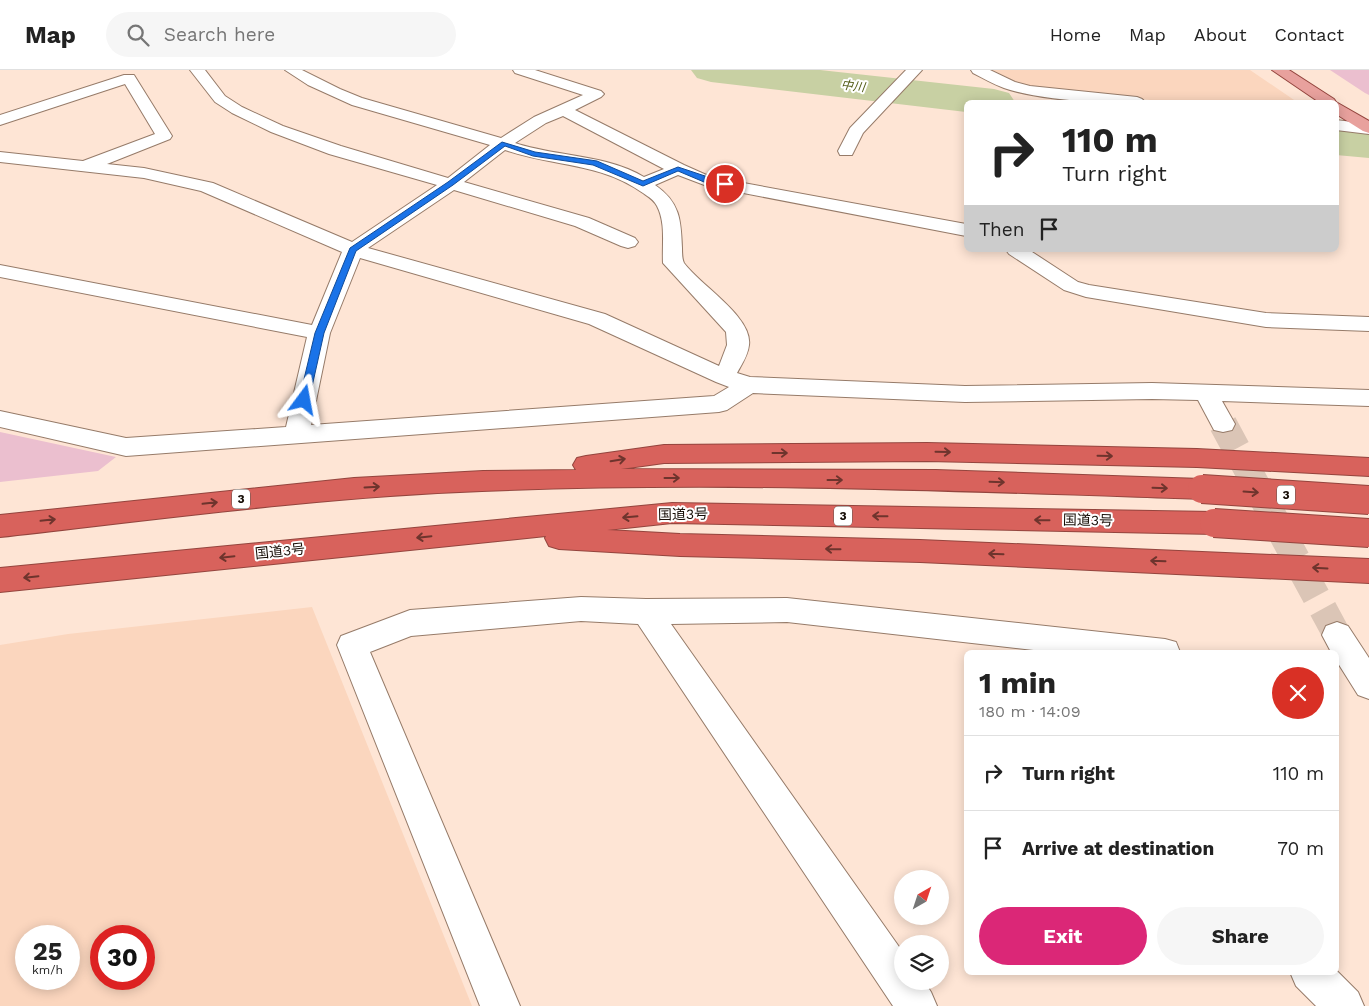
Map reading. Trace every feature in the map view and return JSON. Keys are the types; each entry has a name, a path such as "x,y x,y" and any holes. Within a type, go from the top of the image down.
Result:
{"highway":[{"path":"484,481 664,454 927,452 1197,458 1369,468"},
{"name":"3","path":"0,526 354,488 484,481 672,478 916,480 1202,489 1369,500"},
{"name":"国道3号","path":"0,580 672,513 1214,523 1369,534"},
{"path":"472,532 680,545 920,551 1369,571"}],"main road":[{"path":"1279,70 1326,100"},
{"path":"1339,109 1369,129"}],"street":[{"path":"197,70 220,99 237,110 277,129 335,150 582,222 628,242"},
{"path":"292,70 344,97 394,114 504,143 533,154 595,163 643,184 663,200 669,214 674,231 673,263 733,325 738,334 740,345 724,377"},
{"path":"297,434 319,333 352,250 451,184 504,143 540,120 596,94 520,70"},
{"path":"846,151 856,132 906,77 915,70"},
{"path":"978,70 1010,85 1030,90 1119,100"},
{"path":"0,120 129,78 164,136 84,167"},
{"path":"563,110 678,169 707,180 964,230"},
{"path":"1339,125 1369,129"},
{"path":"0,157 144,173 207,187 352,250 597,319 724,377 749,386 965,394 1152,391 1369,398"},
{"path":"643,184 678,169"},
{"path":"1019,252 1071,286 1086,291 1266,320 1369,324"},
{"path":"0,270 319,333"},
{"path":"0,419 126,447 718,404 749,386"},
{"path":"1206,393 1222,424"},
{"path":"500,1006 352,645 410,623 582,609 646,612 787,610 991,642 1130,650"},
{"path":"646,612 917,1006"},
{"path":"1337,635 1359,677"},
{"path":"1313,975 1344,1006"}],"shaded area":[{"path":"985,70 1250,70 1294,100 1150,100 1016,85"},
{"path":"1330,70 1369,70 1369,95 1365,93"},
{"path":"0,432 116,457 98,471 0,482"},
{"path":"312,607 472,1006 0,1006 0,645 68,634"}],"waterway":[{"name":"中川","path":"711,70 976,100"},
{"name":"中川","path":"1339,141 1369,144"}],"tunnel":[{"path":"1223,424 1337,635"}],"route":[{"path":"304,400 319,333 352,250 451,184 504,143 533,154 595,163 609,167 643,184 678,169 707,180 725,184"}]}
